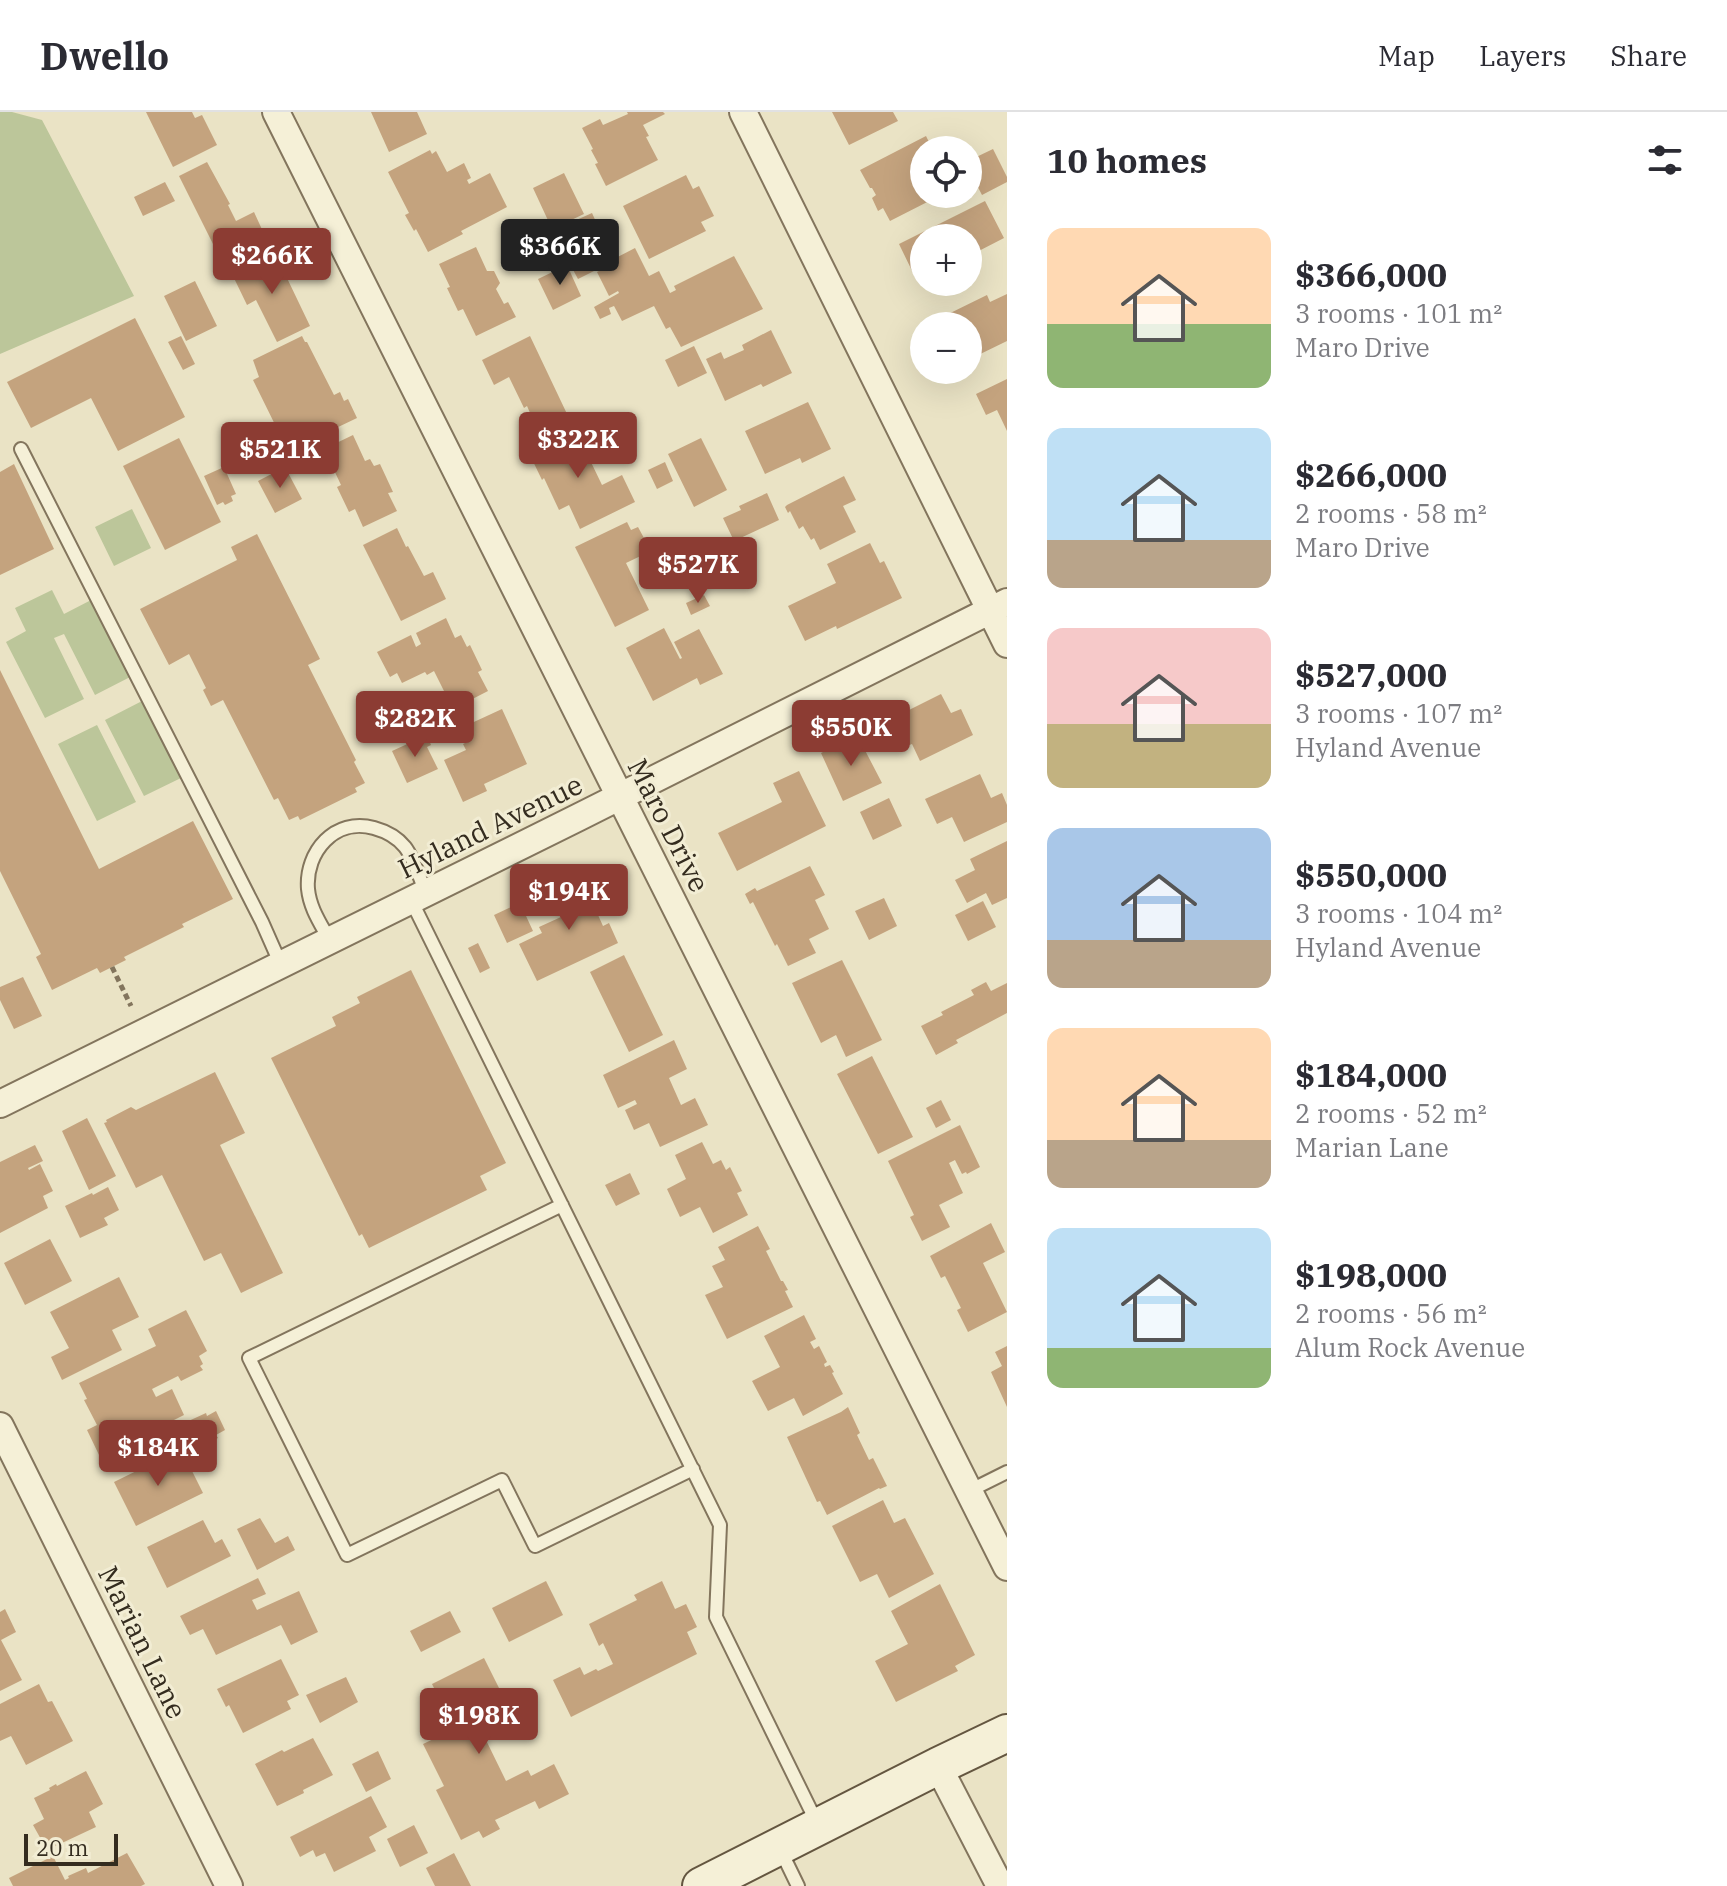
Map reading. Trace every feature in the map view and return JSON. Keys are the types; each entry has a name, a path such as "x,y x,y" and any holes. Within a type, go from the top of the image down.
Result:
{"main road":[{"path":"701,1886 1007,1733"}],"street":[{"name":"Maro Drive","path":"276,112 1007,1567"},
{"path":"743,112 998,606 1007,644"},
{"name":"Hyland Avenue","path":"0,1104 998,606"},
{"name":"Marian Lane","path":"0,1426 229,1886"},
{"path":"938,1766 1000,1886"}],"lane":[{"path":"21,449 255,908 281,965"},
{"path":"330,941 314,913 308,890 309,870 321,844 340,828 363,825 387,832 405,848 419,897 562,1205 720,1525 716,1617 819,1828"},
{"path":"562,1205 249,1358 347,1555 502,1480 535,1546 693,1469"},
{"path":"969,1491 1007,1472"},
{"path":"779,1847 798,1886"}],"path":[{"path":"112,967 131,1006"}],"green space":[{"path":"0,112 42,120 134,296 0,354"},
{"path":"132,509 151,548 114,566 95,527"},
{"path":"52,590 64,614 95,598 134,675 95,695 64,634 54,638 84,699 45,718 6,642 26,631 15,608"},
{"path":"144,700 183,777 144,796 105,720"},
{"path":"97,725 136,802 97,821 58,744"}],"building":[{"path":"146,112 192,112 195,118 202,115 217,145 173,167"},
{"path":"371,112 417,112 427,134 389,152"},
{"path":"627,112 665,114 643,125 658,160 606,186 582,128 600,119 603,125"},
{"path":"832,112 893,112 898,121 849,145"},
{"path":"910,144 910,208 916,208 890,221 883,208 878,211 872,198 876,195 860,170"},
{"path":"993,149 1007,182 982,195 982,154"},
{"path":"430,150 432,154 436,151 447,172 464,163 471,178 467,180 469,184 490,173 507,207 428,252 405,215 409,213 388,172"},
{"path":"207,162 236,221 254,212 265,236 220,258 179,176"},
{"path":"564,173 584,214 552,229 533,188"},
{"path":"686,175 693,189 699,186 714,216 701,222 706,231 649,259 623,206"},
{"path":"165,182 175,201 143,216 134,197"},
{"path":"985,201 1004,238 982,249 982,224 939,224 971,208 982,208"},
{"path":"592,213 597,224 588,228 596,245 588,248 598,269 578,279 552,231"},
{"path":"553,233 565,260 546,269 534,242"},
{"path":"910,238 910,267 899,244"},
{"path":"476,247 487,271 494,271 500,283 496,289 504,304 508,302 516,317 476,336 463,309 458,311 439,264"},
{"path":"635,248 649,276 659,271 670,293 676,290 674,286 734,256 763,309 681,347 670,327 666,329 654,306 622,321 614,306 609,308 611,314 600,319 594,307 619,293 609,296 597,272 608,262"},
{"path":"275,253 310,326 277,342 256,300 247,305 232,274"},
{"path":"567,265 581,296 553,310 538,279"},
{"path":"195,281 217,326 186,341 164,296"},
{"path":"1007,294 1007,341 982,353 982,312 952,312 987,295 990,302"},
{"path":"135,318 185,417 118,451 91,398 31,428 7,382"},
{"path":"771,330 792,373 725,401 706,359 721,352 724,359 744,350 742,345"},
{"path":"181,336 195,364 183,370 168,342"},
{"path":"302,336 334,395 340,392 344,401 348,399 357,418 288,451 253,380 259,377 253,360"},
{"path":"530,336 568,416 538,431 509,377 494,385 482,360"},
{"path":"694,346 707,373 678,387 665,360"},
{"path":"1007,379 1007,431 997,410 986,415 976,394"},
{"path":"808,402 831,449 802,463 800,458 765,474 745,431"},
{"path":"575,429 602,485 622,475 635,502 580,529 569,505 559,510 528,451"},
{"path":"353,435 365,461 370,459 374,466 380,464 393,492 388,493 397,511 363,527 355,509 349,512 337,487 341,485 324,449"},
{"path":"179,438 221,522 165,550 123,466"},
{"path":"701,438 727,490 694,507 668,454"},
{"path":"665,462 673,481 657,489 648,470"},
{"path":"14,464 54,549 0,575 0,472"},
{"path":"224,467 236,494 231,496 233,501 217,505 204,476"},
{"path":"285,467 302,499 275,513 258,481"},
{"path":"844,476 856,500 843,506 856,532 820,550 803,526 799,529 785,507"},
{"path":"767,493 779,520 734,541 723,518 741,510 739,506"},
{"path":"627,522 631,530 638,527 651,551 626,563 649,610 615,627 575,547"},
{"path":"397,528 424,576 433,572 446,599 401,621 363,545"},
{"path":"257,534 320,659 308,665 365,783 355,788 357,792 300,820 298,816 289,820 278,798 274,800 223,700 211,706 203,690 206,688 189,654 169,665 140,609 237,560 231,547"},
{"path":"870,543 880,563 884,561 902,598 805,641 788,606 836,583 827,564"},
{"path":"704,595 710,606 691,615 686,603"},
{"path":"446,618 455,638 461,635 467,647 470,645 488,691 453,709 434,671 402,683 397,673 390,677 377,652 411,635 416,647 421,644 416,633"},
{"path":"664,628 680,659 674,642 699,629 723,674 700,685 697,678 653,701 626,648"},
{"path":"0,670 99,869 193,821 233,899 124,957 126,960 100,973 97,968 52,990 36,957 41,954 0,871"},
{"path":"941,694 951,713 961,709 973,735 920,761 912,744 907,746 897,716"},
{"path":"502,709 527,764 484,784 487,791 463,802 444,760 466,750 463,744 469,741 463,727"},
{"path":"856,733 882,783 843,801 821,753"},
{"path":"427,735 431,745 427,747 438,769 407,783 392,751"},
{"path":"799,771 826,826 737,871 718,833 782,802 773,783"},
{"path":"980,774 991,798 1002,793 1007,805 1007,822 964,842 952,817 937,824 925,799"},
{"path":"889,798 902,826 873,840 860,812"},
{"path":"1007,841 1007,898 992,905 986,893 967,903 955,880 975,870 970,859"},
{"path":"810,866 825,895 815,900 829,929 809,939 816,953 788,966 753,902 750,904 745,894"},
{"path":"586,876 598,902 593,904 603,926 609,923 618,943 537,981 519,944 542,933 539,927 561,917 550,895 555,893 553,891"},
{"path":"884,898 897,926 869,940 855,911"},
{"path":"983,901 996,927 968,941 955,915"},
{"path":"520,903 533,931 507,943 494,915"},
{"path":"478,943 490,968 480,973 468,948"},
{"path":"624,955 663,1035 629,1052 590,972"},
{"path":"842,960 882,1040 846,1057 836,1035 821,1043 792,983"},
{"path":"411,970 506,1163 480,1176 487,1190 369,1248 362,1234 359,1236 271,1058 336,1026 332,1017 360,1003 357,997"},
{"path":"23,977 42,1016 14,1029 0,1000 0,987"},
{"path":"986,982 991,991 1007,983 1007,1013 956,1040 958,1043 936,1055 921,1026 974,995 971,990"},
{"path":"674,1040 687,1069 669,1078 681,1105 695,1098 708,1125 660,1147 649,1123 634,1130 625,1110 637,1104 635,1100 618,1108 603,1075"},
{"path":"872,1056 913,1137 878,1154 837,1074"},
{"path":"215,1072 245,1133 220,1145 283,1273 241,1293 221,1253 204,1261 162,1175 136,1188 104,1123 131,1107 136,1110"},
{"path":"941,1100 951,1120 936,1128 926,1108"},
{"path":"87,1118 116,1176 89,1190 62,1131"},
{"path":"960,1125 980,1167 962,1174 955,1160 949,1163 963,1193 939,1205 950,1227 922,1241 910,1217 914,1215 888,1161"},
{"path":"702,1142 713,1164 721,1160 726,1170 730,1167 742,1191 737,1193 748,1215 713,1233 700,1207 680,1217 667,1189 686,1179 675,1155"},
{"path":"35,1145 43,1161 28,1168 40,1164 53,1191 43,1196 48,1208 0,1233 0,1162"},
{"path":"630,1173 640,1194 616,1206 605,1185"},
{"path":"108,1187 119,1210 104,1218 108,1225 80,1238 65,1206"},
{"path":"991,1223 1005,1252 983,1263 1007,1312 968,1332 957,1310 961,1308 945,1276 941,1278 930,1256"},
{"path":"758,1226 770,1249 766,1251 788,1290 785,1291 793,1307 727,1339 705,1295 723,1287 712,1266 725,1260 718,1247"},
{"path":"50,1239 72,1281 25,1305 4,1263"},
{"path":"119,1277 139,1317 112,1330 122,1350 62,1380 51,1357 69,1348 50,1312"},
{"path":"186,1310 207,1351 199,1356 203,1370 181,1381 178,1376 152,1389 156,1397 172,1389 184,1415 100,1457 87,1430 97,1425 79,1383 156,1346 148,1329"},
{"path":"804,1315 816,1339 810,1342 814,1349 819,1346 827,1362 825,1367 830,1365 843,1394 803,1416 794,1398 768,1411 752,1381 780,1367 764,1336"},
{"path":"1007,1346 1007,1407 991,1372 1002,1366 995,1352"},
{"path":"848,1407 869,1460 873,1458 887,1486 827,1515 820,1501 817,1502 787,1437"},
{"path":"216,1411 225,1430 216,1435 218,1438 194,1449 182,1424"},
{"path":"181,1449 203,1493 136,1526 114,1482"},
{"path":"883,1500 894,1523 905,1518 934,1574 889,1598 877,1574 860,1582 832,1526"},
{"path":"260,1518 275,1543 288,1536 295,1550 257,1570 237,1529"},
{"path":"203,1520 215,1543 222,1539 231,1556 167,1588 147,1547"},
{"path":"258,1578 266,1594 252,1600 257,1610 299,1591 318,1632 291,1645 281,1625 216,1655 203,1629 190,1635 180,1616"},
{"path":"546,1581 563,1615 509,1642 492,1608"},
{"path":"662,1581 675,1609 686,1604 697,1627 687,1632 697,1654 571,1717 553,1680 580,1667 584,1675 613,1664 603,1643 599,1646 589,1624 637,1600 634,1595"},
{"path":"940,1584 975,1655 955,1666 958,1671 896,1702 875,1661 908,1644 891,1611"},
{"path":"5,1609 16,1632 1,1640 22,1680 0,1691 0,1612"},
{"path":"450,1611 461,1632 421,1652 410,1631"},
{"path":"484,1658 510,1710 474,1728 478,1737 483,1734 506,1781 528,1770 531,1776 554,1764 569,1794 539,1809 535,1801 495,1820 500,1829 483,1838 479,1831 461,1840 436,1790 444,1786 423,1744 444,1734 424,1694 434,1688 432,1684"},
{"path":"281,1659 299,1695 287,1701 291,1709 243,1733 217,1689"},
{"path":"346,1677 358,1702 320,1723 306,1695"},
{"path":"39,1684 48,1702 52,1701 73,1741 26,1765 11,1736 0,1741 0,1704"},
{"path":"313,1738 333,1775 277,1806 255,1764"},
{"path":"378,1751 391,1779 366,1792 352,1764"},
{"path":"86,1771 103,1804 89,1812 96,1827 47,1850 33,1825 44,1819 34,1798"},
{"path":"371,1796 387,1827 369,1837 376,1851 334,1872 325,1853 316,1857 313,1850 300,1857 290,1837"},
{"path":"414,1825 428,1853 400,1867 387,1839"},
{"path":"127,1853 145,1884 141,1886 13,1886 9,1878 53,1856 65,1880 86,1868 88,1873"},
{"path":"454,1853 471,1886 435,1886 426,1868"}]}
